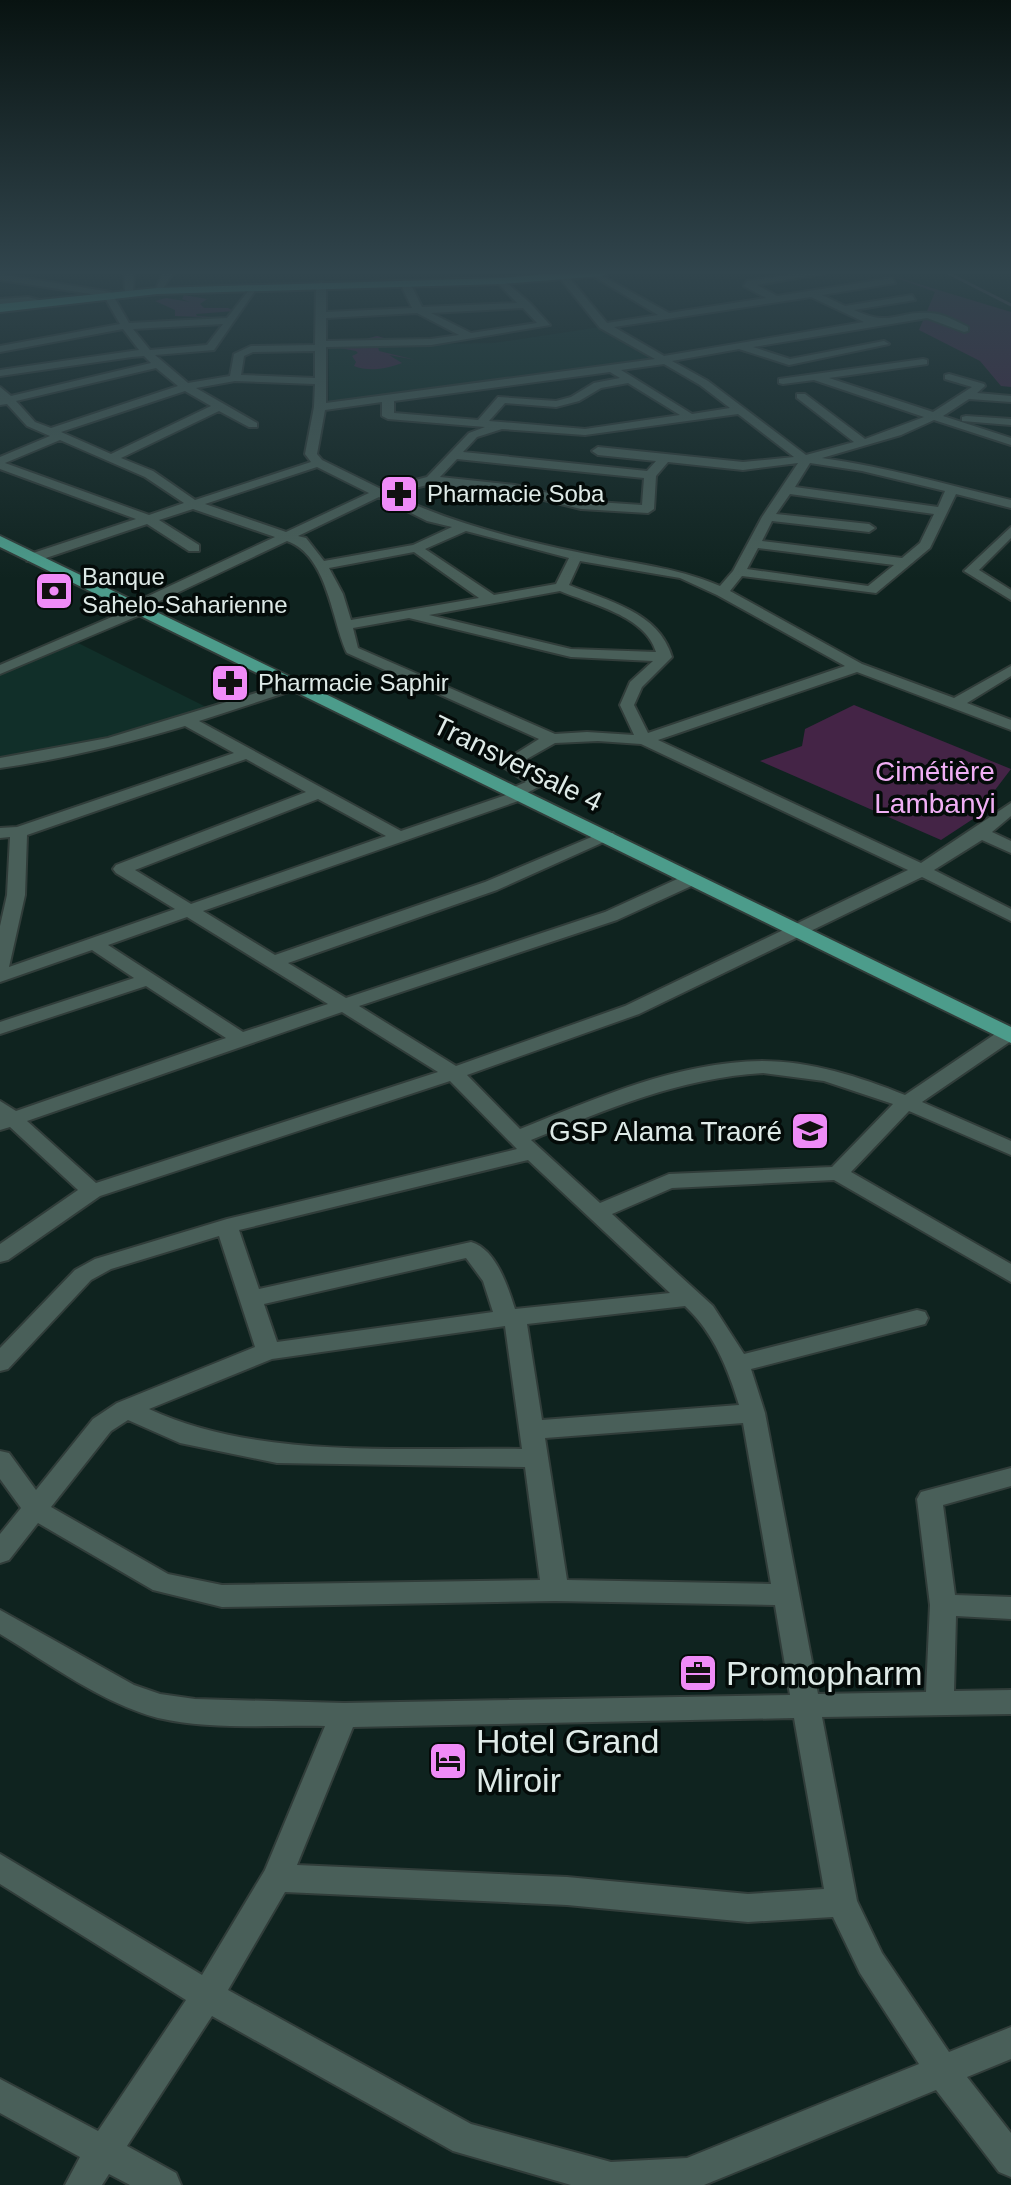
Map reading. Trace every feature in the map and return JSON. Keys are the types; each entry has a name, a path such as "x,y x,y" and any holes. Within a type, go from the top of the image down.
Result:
{"main road":[{"name":"Transversale 4","path":"0,541 1009,1035"}],"street":[{"path":"3,397 108,375"},
{"path":"169,375 253,425"},
{"path":"321,375 320,407 311,454 318,463 376,494 431,518 464,527 576,556 683,575 722,592 857,667 1011,725"},
{"path":"320,407 567,375"},
{"path":"621,375 690,417"},
{"path":"688,375 742,410 804,459 862,467 1011,504"},
{"path":"783,381 838,375"},
{"path":"585,432 598,451 743,466 804,459 915,427 938,416 980,386 949,377"},
{"path":"0,463 53,435 185,387 235,378 321,381"},
{"path":"818,378 1011,442"},
{"path":"482,422 502,399 556,404 575,399 598,385 628,380"},
{"path":"801,396 863,443"},
{"path":"968,396 1011,399"},
{"path":"3,397 31,424 149,474 195,505 301,541 321,566 336,594 352,650 553,739"},
{"path":"388,399 388,416 585,432 742,410"},
{"path":"110,459 219,407"},
{"path":"938,416 1011,422"},
{"path":"431,480 473,435 505,424"},
{"path":"582,468 598,451"},
{"path":"455,455 650,475"},
{"path":"0,670 137,609 376,494 431,480 515,489 581,505 648,509 650,475 664,459"},
{"path":"722,592 739,572 768,517 804,465 804,459"},
{"path":"0,463 150,520 194,548"},
{"path":"32,558 318,463"},
{"path":"739,572 871,590 925,545 953,488"},
{"path":"788,490 942,511"},
{"path":"768,517 869,528"},
{"path":"321,566 416,548 464,527"},
{"path":"1011,531 971,571 1011,596"},
{"path":"753,544 905,562"},
{"path":"416,548 492,600"},
{"path":"561,587 576,556"},
{"path":"343,626 561,587 644,623 659,635 665,657"},
{"path":"408,614 571,653 665,657"},
{"path":"0,651 21,661"},
{"path":"644,740 627,705 635,685 665,657"},
{"path":"644,740 857,667"},
{"path":"954,705 1011,670"},
{"path":"0,763 49,757 186,720 295,685"},
{"path":"186,720 402,838"},
{"path":"0,976 186,909 402,838 516,795 538,783 507,764 553,739 598,736 644,740 922,870 1011,916"},
{"path":"0,833 19,832 246,754"},
{"path":"318,793 122,869 454,1073 525,1145 705,1312 738,1364 753,1413 842,1902 871,1963 941,2069 1011,2160"},
{"path":"0,1255 92,1191 454,1073 632,1010 922,870 981,833 1011,808"},
{"path":"0,966 16,895 9,878 19,832"},
{"path":"981,833 1011,848"},
{"path":"274,962 491,886 607,837"},
{"path":"5,1117 243,1041 611,916 692,879"},
{"path":"93,943 243,1041"},
{"path":"0,1028 148,979"},
{"path":"838,1173 906,1103 1009,1035"},
{"path":"0,1363 83,1275 103,1264 227,1226 525,1145 625,1096 702,1074 751,1068 798,1070 852,1083 1011,1149"},
{"path":"5,1117 92,1191"},
{"path":"598,1212 669,1181 838,1173 1011,1274"},
{"path":"227,1226 268,1351"},
{"path":"251,1299 471,1249 494,1279 510,1317 537,1458 555,1590"},
{"path":"0,1553 102,1425 126,1409 268,1351 510,1317 691,1298"},
{"path":"738,1364 917,1318"},
{"path":"126,1409 180,1434 277,1454 537,1458"},
{"path":"531,1430 753,1413"},
{"path":"0,1460 36,1510 162,1583 222,1596 555,1590 785,1595"},
{"path":"940,1702 943,1605 930,1499 1011,1477"},
{"path":"943,1605 1011,1608"},
{"path":"0,1621 124,1693 159,1706 195,1711 344,1715 1011,1702"},
{"path":"82,2185 207,1996 277,1878 344,1715"},
{"path":"0,1868 207,1996 465,2139 611,2179 687,2175 1011,2043"},
{"path":"277,1878 567,1891 748,1908 842,1902"},
{"path":"0,2095 104,2155 164,2185"}],"shaded area":[{"path":"329,375 542,375 329,405"},
{"path":"66,637 214,711 48,757 0,761 0,665"}],"green space":[{"path":"992,375 1011,375 1011,387 1001,386"},
{"name":"Cimétière Lambanyi","path":"854,705 1011,769 973,819 941,840 760,761 802,746 805,729"}],"place":[{"name":"Pharmacie Soba","path":"399,494"},
{"name":"Banque Sahelo-Saharienne","path":"54,591"},
{"name":"Pharmacie Saphir","path":"230,683"},
{"name":"GSP Alama Traoré","path":"810,1131"},
{"name":"Promopharm","path":"698,1673"},
{"name":"Hotel Grand Miroir","path":"448,1761"}]}
